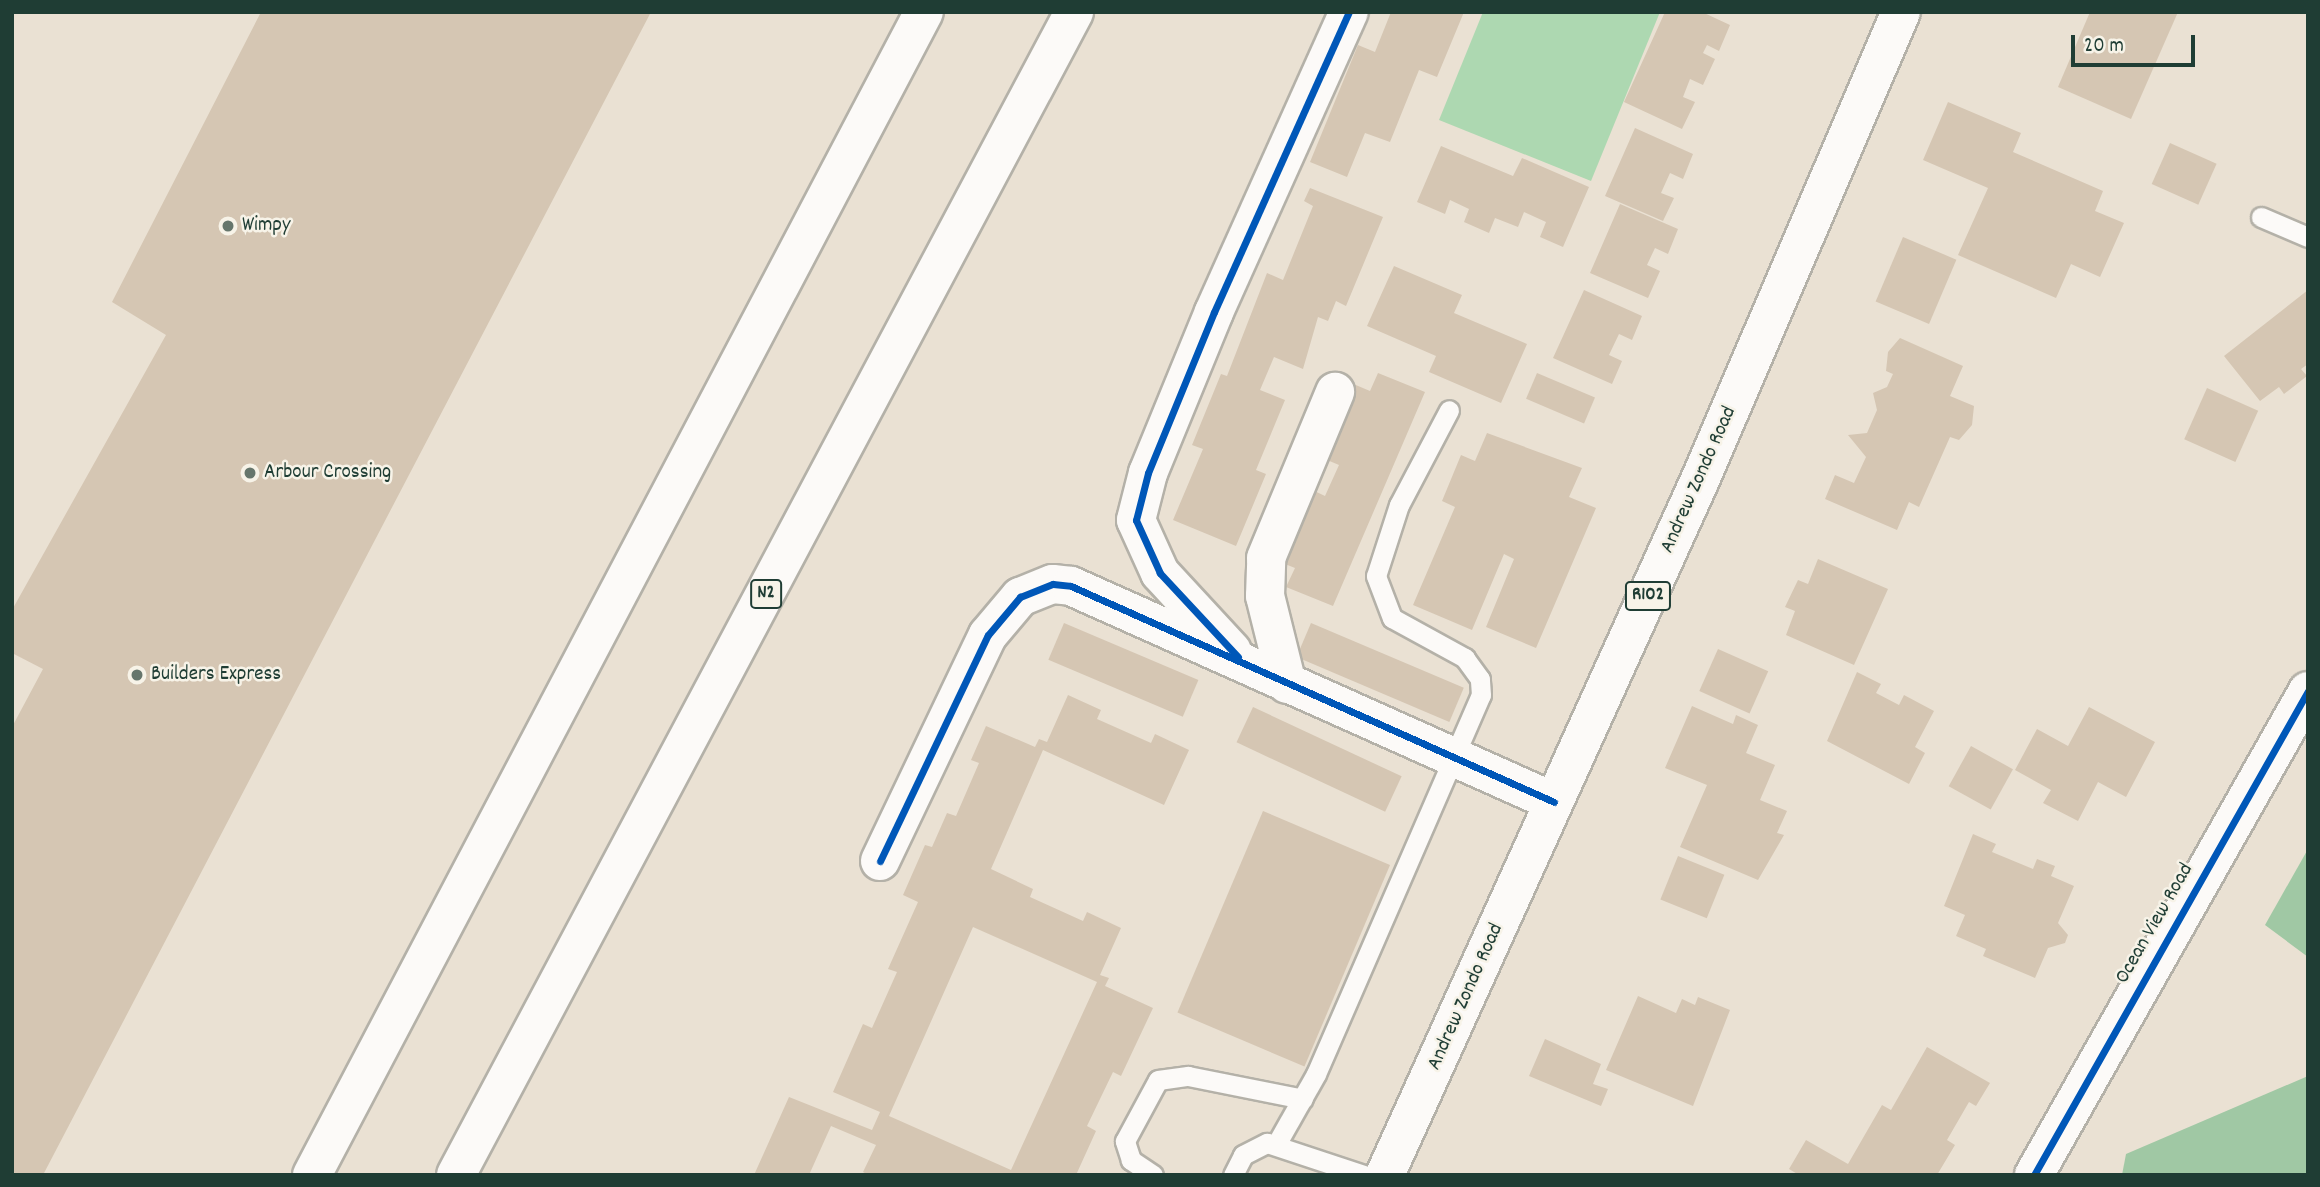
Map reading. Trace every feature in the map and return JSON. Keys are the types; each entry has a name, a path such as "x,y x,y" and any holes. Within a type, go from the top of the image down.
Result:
{"main road":[{"path":"312,1175 924,12"},
{"name":"N2","path":"456,1175 1074,12"},
{"path":"1245,665 1160,573 1136,520 1148,473 1214,312 1349,12"},
{"name":"Andrew Zondo Road","path":"1385,1175 1555,802 1901,12"},
{"path":"1287,684 1265,596 1266,558 1335,392"},
{"path":"880,860 988,635 1020,597 1053,584 1071,586 1452,759 1555,802"},
{"name":"Ocean View Road","path":"2034,1175 2308,691"}],"lane":[{"path":"2261,217 2308,237"},
{"path":"1277,1143 1303,1100 1482,695 1480,679 1465,658 1392,618 1376,576 1399,505 1449,410"},
{"path":"1153,1175 1131,1160 1125,1141 1158,1080 1188,1076 1303,1100"},
{"path":"1233,1175 1254,1146 1277,1143 1364,1175"}],"green space":[{"path":"1483,12 1660,12 1591,181 1439,120"},
{"path":"2308,849 2308,957 2265,925"},
{"path":"2308,1076 2308,1175 2122,1175 2126,1154"}],"building":[{"name":"Arbour Crossing","path":"261,12 651,12 43,1175 12,1175 12,727 43,669 12,653 12,610 166,335 112,302"},
{"path":"1391,12 1464,12 1437,77 1419,70 1390,142 1365,133 1347,177 1310,162 1358,45 1375,52"},
{"path":"1665,12 1702,12 1730,25 1719,51 1707,45 1703,53 1715,59 1703,85 1690,79 1683,97 1695,102 1682,129 1624,102"},
{"path":"2090,12 2178,12 2131,119 2058,87"},
{"path":"1948,102 2021,133 2013,152 2103,191 2095,211 2124,223 2100,277 2071,264 2056,298 1958,255 1988,188 1923,160"},
{"path":"1635,128 1693,154 1683,179 1670,173 1661,193 1674,198 1663,221 1605,196"},
{"path":"2170,143 2217,164 2198,205 2152,184"},
{"path":"1441,146 1513,176 1522,158 1589,187 1563,247 1540,237 1546,222 1524,212 1518,227 1495,218 1489,233 1464,222 1469,209 1450,200 1445,214 1417,202"},
{"path":"1310,188 1383,217 1346,306 1336,301 1328,321 1318,317 1303,369 1274,357 1260,390 1285,400 1256,470 1266,474 1236,546 1173,520 1203,449 1192,445 1221,374 1227,376 1267,273 1283,280 1313,206 1304,201"},
{"path":"1620,204 1678,229 1668,254 1655,248 1647,265 1660,271 1648,298 1590,273"},
{"path":"1903,237 1956,260 1929,324 1876,301"},
{"path":"1394,266 1462,295 1454,313 1527,344 1501,403 1429,372 1436,356 1367,326"},
{"path":"1584,290 1642,316 1632,340 1619,334 1609,355 1622,361 1612,384 1553,358"},
{"path":"2308,290 2308,364 2301,369 2307,376 2284,394 2279,387 2260,401 2224,356"},
{"path":"1900,338 1963,366 1950,396 1974,406 1972,425 1959,440 1950,437 1919,507 1909,502 1897,530 1825,499 1835,475 1854,483 1866,457 1848,435 1867,433 1877,410 1873,393 1887,387 1893,374 1886,371 1888,352"},
{"path":"1378,373 1425,392 1333,606 1286,587 1295,568 1275,560 1306,487 1325,496 1339,465 1320,457 1351,383 1370,391"},
{"path":"1537,373 1595,398 1584,423 1526,399"},
{"path":"2207,388 2258,411 2235,462 2184,439"},
{"path":"1487,433 1582,468 1569,497 1596,508 1536,648 1486,627 1514,559 1504,554 1472,630 1413,605 1455,507 1442,501 1461,455 1475,461"},
{"path":"1818,559 1888,589 1854,665 1786,635 1795,611 1785,607 1798,580 1808,584"},
{"path":"1064,623 1198,680 1183,717 1048,660"},
{"path":"1311,623 1464,688 1449,722 1297,657"},
{"path":"1718,649 1768,671 1750,713 1699,691"},
{"path":"1857,672 1881,684 1876,693 1899,705 1904,695 1934,711 1915,747 1925,753 1909,784 1827,741"},
{"path":"1068,695 1101,710 1097,719 1151,743 1155,734 1189,750 1164,805 1043,750 991,869 1033,889 1030,897 1083,921 1087,912 1121,928 1100,975 1109,978 1105,986 1153,1008 1121,1076 1113,1072 1087,1126 1096,1131 1076,1175 868,1175 863,1172 876,1145 831,1126 809,1175 754,1175 789,1097 872,1130 880,1112 833,1092 863,1024 872,1028 897,972 888,969 918,902 903,895 925,845 932,847 947,813 956,816 979,763 971,760 986,726 1035,747 1039,739 1047,742","holes":["973,927 1097,982 1011,1170 889,1116"]},
{"path":"1692,706 1733,724 1736,715 1758,725 1746,753 1775,765 1760,800 1787,811 1777,833 1784,835 1758,880 1680,847 1707,785 1665,768"},
{"path":"1253,707 1402,776 1385,812 1237,742"},
{"path":"2089,707 2155,742 2126,797 2098,782 2078,821 2043,803 2051,790 2015,770 2037,729 2068,746"},
{"path":"1971,746 2013,769 1991,810 1949,786"},
{"path":"1263,811 1390,865 1304,1067 1177,1013"},
{"path":"1973,834 1996,844 1992,852 2033,869 2037,859 2055,866 2051,876 2074,886 2058,923 2068,935 2065,943 2048,948 2035,978 1983,956 1986,949 1956,936 1965,915 1944,906"},
{"path":"1678,856 1724,875 1707,918 1660,900"},
{"path":"1638,996 1676,1013 1682,999 1695,1005 1698,997 1730,1010 1693,1106 1606,1070"},
{"path":"1545,1039 1601,1064 1593,1084 1608,1089 1601,1106 1529,1076"},
{"path":"1927,1047 1990,1083 1976,1106 1969,1102 1947,1140 1955,1145 1937,1175 1799,1175 1789,1169 1806,1140 1848,1164 1882,1105 1891,1110"}],"cycle path":[{"path":"1238,657 1160,573 1136,520 1148,473 1214,312 1349,12"},
{"path":"880,861 988,635 1020,597 1053,584 1071,586 1554,802"},
{"path":"2034,1175 2308,691"}],"place":[{"name":"Wimpy","path":"228,226"},
{"name":"Arbour Crossing","path":"250,473"},
{"name":"Builders Express","path":"137,675"}]}
